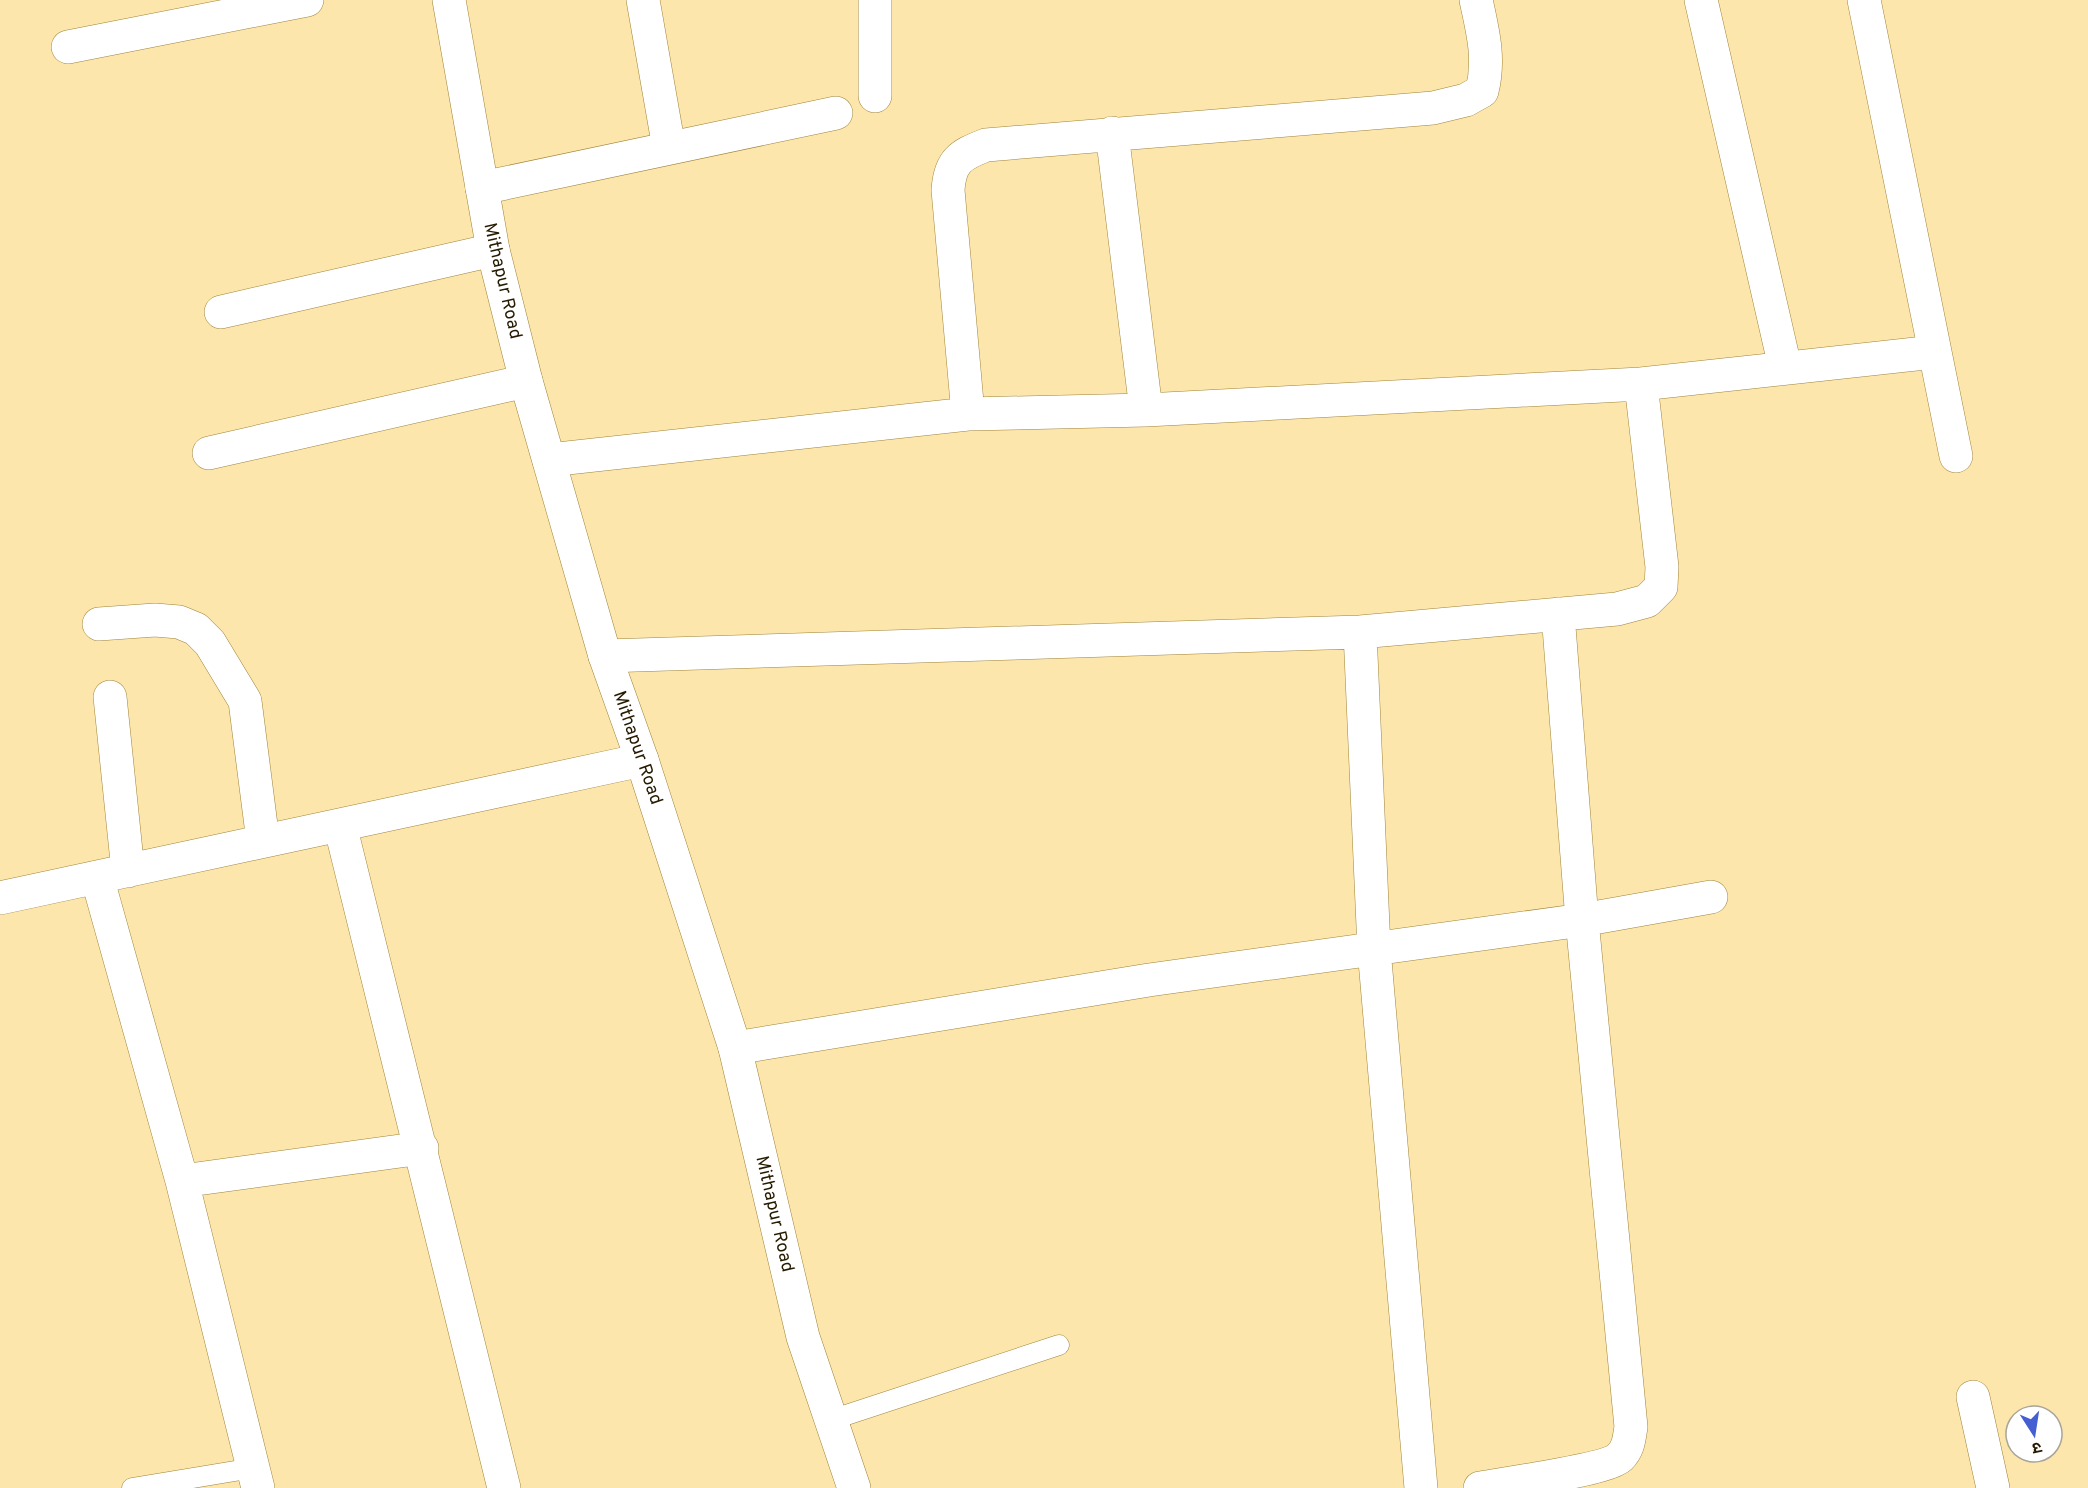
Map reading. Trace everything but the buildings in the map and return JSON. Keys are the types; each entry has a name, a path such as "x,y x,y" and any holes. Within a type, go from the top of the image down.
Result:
{"street":[{"path":"68,47 181,12 307,0"},
{"name":"Mithapur Road","path":"449,0 493,250 526,381 605,656 642,760 735,1048 803,1337 854,1488"},
{"path":"643,0 669,148"},
{"path":"875,0 875,96"},
{"path":"968,414 948,190 950,171 964,153 986,145 1433,108 1466,100 1482,91 1486,77 1488,55 1476,0"},
{"path":"1701,0 1785,367"},
{"path":"1864,0 1956,456"},
{"path":"482,188 836,112"},
{"path":"1112,133 1146,410"},
{"path":"221,312 493,250"},
{"path":"549,460 968,414 1146,410 1641,384 1934,352"},
{"path":"209,453 526,381"},
{"path":"605,656 1360,632 1617,609 1647,601 1661,588 1662,567 1641,384"},
{"path":"1480,1488 1567,1480 1619,1458 1628,1446 1631,1427 1582,920 1558,614"},
{"path":"99,624 155,620 179,622 196,629 210,643 245,701 263,841"},
{"path":"1360,632 1374,948 1421,1488"},
{"path":"111,698 113,874 182,1181 255,1478"},
{"path":"0,897 642,760"},
{"path":"340,825 422,1148 504,1488"},
{"path":"735,1048 1149,980 1582,920 1711,897"},
{"path":"182,1181 422,1148"},
{"path":"1973,1396 1993,1488"}],"lane":[{"path":"831,1420 1059,1345"},
{"path":"132,1488 255,1478"}]}
